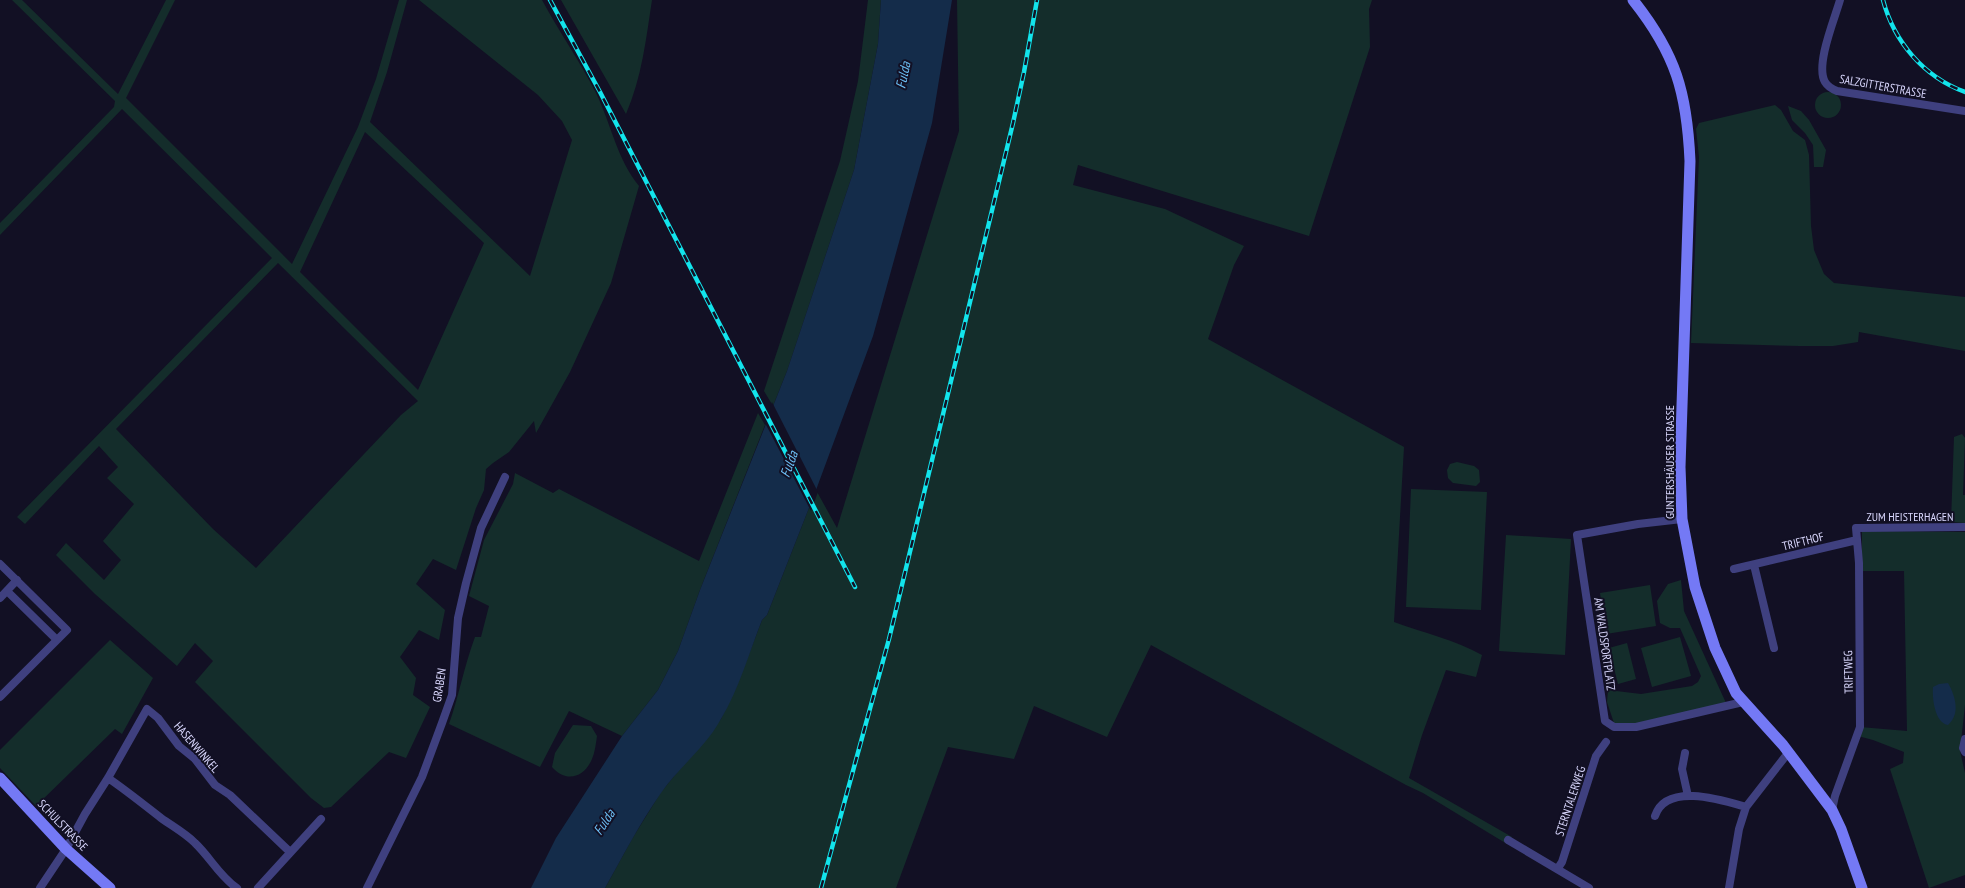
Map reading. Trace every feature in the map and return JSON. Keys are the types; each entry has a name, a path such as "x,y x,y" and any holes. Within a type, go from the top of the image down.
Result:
{"street":[{"name":"GUNTERSHÄUSER STRASSE","path":"1633,0 1656,31 1669,56 1678,78 1688,120 1690,161 1680,467 1682,519 1699,602 1715,648 1736,693 1788,753 1832,810 1841,829 1862,888"},
{"name":"SALZGITTERSTRASSE","path":"1840,0 1823,61 1824,80 1829,87 1837,91 1965,112"},
{"name":"GRABEN","path":"368,888 422,777 452,695 458,618 466,583 481,528 505,477"},
{"name":"AM WALDSPORTPLATZ","path":"1682,519 1638,524 1577,535 1605,721 1614,726 1636,727 1743,702"},
{"name":"ZUM HEISTERHAGEN","path":"1856,528 1965,527"},
{"name":"TRIFTWEG","path":"1832,810 1835,796 1860,727 1859,563 1856,528"},
{"name":"TRIFTHOF","path":"1734,569 1857,540"},
{"path":"0,564 67,630 0,697"},
{"path":"1754,565 1774,648"},
{"path":"0,598 17,580"},
{"path":"7,591 57,640"},
{"name":"HASENWINKEL","path":"40,888 66,849 147,709 158,718 179,746 195,759 216,785 230,795 290,852"},
{"path":"1965,739 1963,748 1965,752"},
{"name":"STERNTALERWEG","path":"1558,868 1562,862 1596,756 1606,742"},
{"path":"1686,753 1682,770 1688,796"},
{"path":"1729,888 1739,829 1746,808 1788,753"},
{"name":"SCHULSTRASSE","path":"0,778 66,849 110,888"},
{"path":"108,778 194,841 214,863 226,881 237,888"},
{"path":"1655,816 1662,804 1688,796 1713,798 1746,808"},
{"path":"258,888 321,819"},
{"path":"1508,840 1590,888"}],"green space":[{"path":"12,0 22,0 118,94 166,0 175,0 126,98 292,264 358,127 376,79 399,0 407,0 387,72 370,122 530,276 572,140 562,121 538,95 419,0 542,0 596,93 625,164 639,186 611,283 570,372 536,433 534,421 509,452 486,469 484,490 476,508 456,570 433,559 416,584 445,610 439,640 419,630 400,657 416,678 413,695 430,707 406,758 389,752 331,807 324,808 311,798 195,682 213,661 195,643 177,666 95,594 56,555 66,543 104,580 121,560 103,541 134,504 107,478 118,467 99,446 25,524 17,517 272,258 122,109 0,235 0,223 114,107 115,101","holes":["365,132 484,243 418,390 300,272","278,263 418,401 401,415 256,568 213,529 116,429"]},
{"path":"561,0 652,0 640,72 626,114"},
{"path":"868,0 881,0 878,44 854,170 787,371 773,406 764,391 840,161 858,81"},
{"path":"957,0 1372,0 1369,9 1370,47 1309,236 1078,165 1073,185 1165,209 1244,246 1234,265 1208,339 1404,447 1394,622 1450,641 1482,655 1476,677 1446,670 1422,735 1409,778 1512,837 1507,844 1423,793 1151,645 1107,737 1034,706 1014,759 948,747 896,888 605,888 661,792 721,719 739,680 762,620 767,615 816,490 837,528 959,131"},
{"path":"1828,92 1837,96 1841,105 1837,114 1828,118 1819,114 1815,105 1819,96"},
{"path":"1775,105 1781,110 1793,131 1805,140 1809,155 1811,226 1814,250 1824,274 1834,283 1965,297 1965,351 1859,332 1858,342 1833,346 1691,343 1699,157 1696,129 1699,123"},
{"path":"1788,106 1801,111 1809,120 1826,150 1823,167 1814,167 1813,145 1805,133 1792,120"},
{"path":"758,413 765,425 678,651 658,690 622,736 569,711 540,767 449,724 471,648 475,637 481,637 489,606 469,596 484,540 513,484 515,473 553,493 559,489 699,561"},
{"path":"1962,434 1965,438 1963,495 1965,495 1965,523 1951,522 1954,437"},
{"path":"1457,462 1474,466 1479,470 1480,482 1476,486 1453,483 1448,478 1447,470 1450,464"},
{"path":"1411,489 1487,492 1481,610 1406,607"},
{"path":"1862,531 1965,532 1965,705 1960,751 1965,773 1965,875 1929,888 1890,769 1903,763 1904,752 1858,736 1860,727 1907,731 1904,571 1862,571"},
{"path":"1506,535 1571,539 1565,655 1499,651"},
{"path":"1681,580 1684,611 1726,703 1639,723 1614,723 1607,702 1608,690 1641,694 1692,686 1698,682 1701,676 1680,628 1670,628 1660,623 1657,601 1668,584"},
{"path":"1650,585 1656,626 1606,634 1600,593"},
{"path":"1680,637 1691,676 1652,687 1641,648"},
{"path":"110,640 153,678 122,734 115,729 36,806 0,768 0,750"},
{"path":"1627,643 1636,679 1618,684 1609,648"},
{"path":"573,725 591,726 597,736 594,753 589,765 580,774 569,777 557,772 552,767 555,753"}],"water":[{"name":"Fulda","path":"881,0 952,0 932,123 873,336 767,615 762,620 738,683 721,719 700,748 661,793 605,888 531,888 556,838 622,736 658,690 678,651 700,590 787,371 854,170 878,44"},
{"path":"1948,683 1955,699 1956,710 1952,721 1948,725 1940,720 1935,710 1933,687"}],"pier":[{"path":"772,402 818,492 811,511 764,421"}],"railway":[{"path":"550,0 600,92 855,587"},
{"path":"821,888 889,639 1013,123 1037,0"},
{"path":"1883,0 1895,30 1913,56 1936,77 1965,92"}]}
